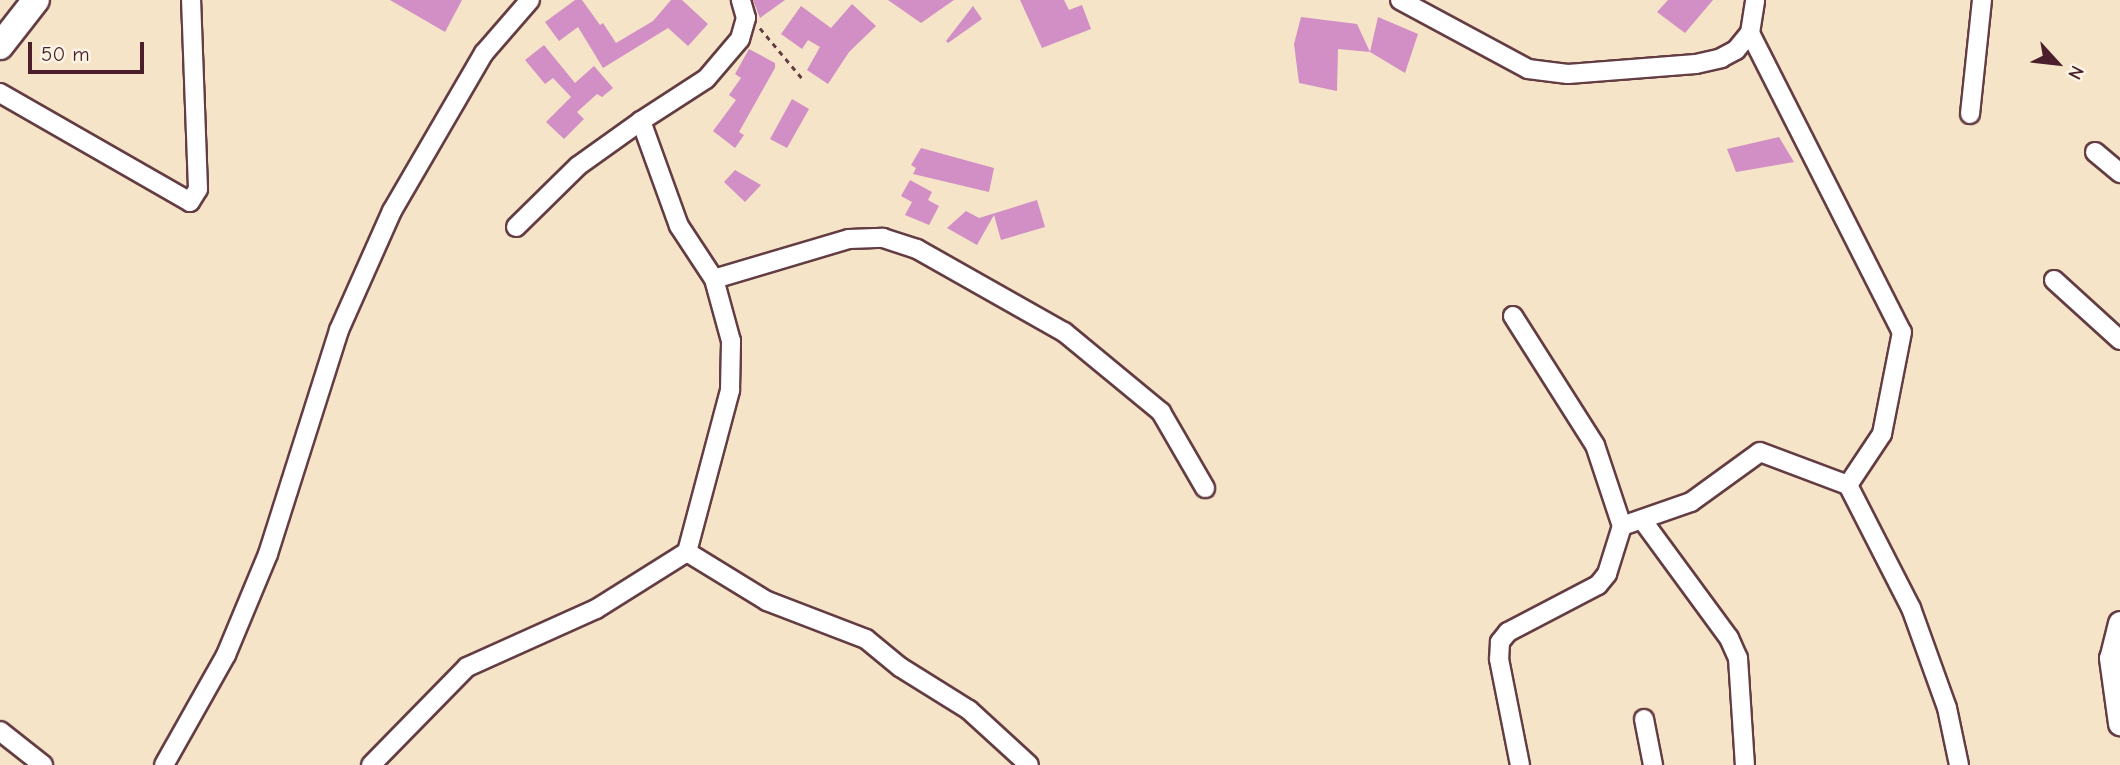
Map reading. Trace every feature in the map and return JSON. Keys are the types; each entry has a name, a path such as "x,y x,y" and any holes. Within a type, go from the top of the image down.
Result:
{"main road":[{"path":"0,46 36,0"}],"street":[{"path":"0,93 190,202 198,189 191,0"},
{"path":"164,765 226,655 257,579 339,330 392,211 484,53 530,0"},
{"path":"516,227 578,166 706,79 740,39 746,18 741,0"},
{"path":"1400,0 1528,69 1568,74 1696,64 1736,50 1750,33 1755,0"},
{"path":"1970,114 1982,0"},
{"path":"1750,33 1902,332 1882,434 1848,485"},
{"path":"370,765 467,667 596,609 687,552 730,390 731,341 714,279 679,226 641,121"},
{"path":"2095,152 2120,173"},
{"path":"714,279 849,239 883,238 917,249 1064,332 1161,412 1205,488"},
{"path":"2054,280 2120,340"},
{"path":"1513,316 1595,445 1622,526 1607,574 1598,585 1508,632 1500,642 1499,659 1520,765"},
{"path":"1622,526 1643,521 1691,502 1760,452 1848,485 1911,608 1947,708 1959,765"},
{"path":"1643,521 1729,638 1738,659 1745,765"},
{"path":"687,552 767,601 866,639 900,667 969,710 1029,765"},
{"path":"2120,623 2111,658 2120,723"},
{"path":"1644,719 1653,765"},
{"path":"0,731 43,765"}],"path":[{"path":"746,18 771,37 802,78"}],"building":[{"path":"390,0 462,0 445,32"},
{"path":"575,0 582,0 600,25 603,23 616,43 653,21 671,0 682,0 708,24 688,46 668,28 603,68 578,27 559,41 545,22"},
{"path":"753,0 785,0 760,18"},
{"path":"888,0 954,0 921,23"},
{"path":"1020,0 1064,0 1069,10 1082,5 1091,29 1042,48"},
{"path":"1668,0 1713,0 1685,33 1657,12"},
{"path":"852,4 876,26 849,52 828,84 807,70 820,47 808,40 802,49 781,34 801,6 831,28"},
{"path":"973,6 982,19 948,43 946,41"},
{"path":"1301,17 1357,24 1370,52 1338,49 1337,91 1299,83 1294,44"},
{"path":"1378,17 1418,34 1405,73 1370,52"},
{"path":"544,45 575,83 594,66 613,88 602,97 597,94 577,112 584,119 564,139 546,122 571,97 553,78 545,84 525,60"},
{"path":"749,49 775,63 775,68 739,132 744,135 735,148 713,131 736,100 729,95 741,78 735,74"},
{"path":"792,99 809,109 787,148 770,139"},
{"path":"1779,137 1794,162 1736,172 1727,149"},
{"path":"921,148 994,168 989,192 913,174 916,168 911,165"},
{"path":"735,170 761,185 745,202 724,182"},
{"path":"910,180 932,192 928,200 939,206 929,225 905,215 912,202 901,196"},
{"path":"1037,200 1045,227 1001,240 994,215 977,245 947,228 966,211 979,218"}]}
